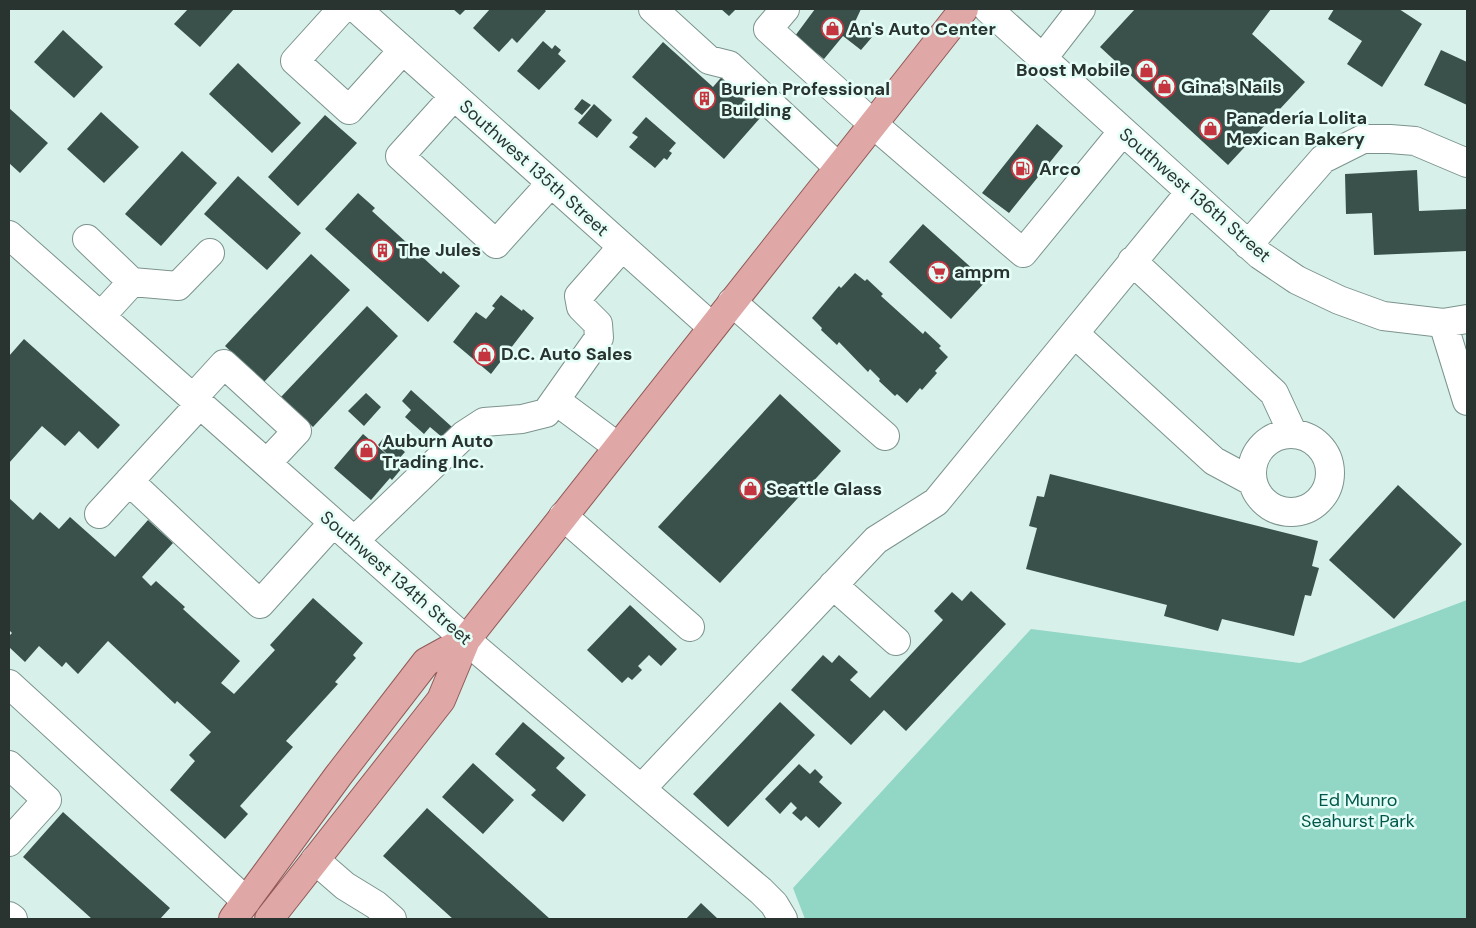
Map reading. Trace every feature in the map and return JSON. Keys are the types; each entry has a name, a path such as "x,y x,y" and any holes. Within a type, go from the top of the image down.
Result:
{"main road":[{"path":"269,919 441,700 466,640 964,9"},
{"path":"240,910 338,776 426,662 466,640"}],"street":[{"path":"342,9 295,61 349,110 403,50"},
{"name":"Southwest 135th Street","path":"357,9 712,327"},
{"path":"653,9 709,60 728,65 838,167"},
{"path":"786,9 768,29 873,124 1023,253 1123,131"},
{"name":"Southwest 136th Street","path":"988,9 1260,255 1298,280 1339,300 1383,316 1455,321 1467,401"},
{"path":"1043,58 1081,9"},
{"path":"454,96 400,156 488,237 496,244 551,183"},
{"path":"1248,245 1323,159 1363,139 1415,141 1467,163"},
{"path":"642,788 876,540 936,502 1190,192"},
{"name":"Southwest 134th Street","path":"9,234 466,640 761,891 774,904 783,919"},
{"path":"87,239 132,282 178,286 210,253"},
{"path":"354,541 464,435 484,422 522,419 546,413 599,338 598,324 581,307 579,296 622,247"},
{"path":"1132,261 1274,393 1293,434"},
{"path":"100,316 132,282"},
{"path":"732,302 885,436"},
{"path":"1075,334 1214,462 1253,482"},
{"path":"99,514 197,401 224,364 297,430 267,463"},
{"path":"555,400 618,446"},
{"path":"1293,434 1316,444 1326,458 1330,476 1327,488 1311,506 1288,512 1276,509 1266,503 1258,494 1253,482 1252,470 1255,458 1261,448 1270,440 1293,434"},
{"path":"129,481 260,604 333,523"},
{"path":"563,516 690,627"},
{"path":"833,585 896,641"},
{"path":"9,684 240,910"},
{"path":"9,765 47,800 9,842"},
{"path":"315,860 344,886 376,905 392,919"},
{"path":"9,916 12,919"}],"green space":[{"name":"Ed Munro Seahurst Park","path":"1467,600 1467,919 805,919 793,888 1031,629 1300,663"}],"building":[{"path":"188,9 234,9 200,47 174,24"},
{"path":"453,9 466,9 460,15"},
{"path":"490,9 544,9 546,11 517,43 512,38 499,52 473,28"},
{"path":"721,9 736,9 729,16"},
{"name":"An's Auto Center","path":"815,9 861,9 855,22 873,36 861,50 843,36 824,59 795,36"},
{"path":"1135,9 1271,9 1252,34 1305,82 1228,165 1100,47"},
{"path":"1334,9 1399,9 1422,24 1382,87 1347,64 1362,41 1328,19"},
{"path":"63,30 103,67 74,98 34,62"},
{"path":"543,41 552,49 555,45 561,50 558,54 566,61 539,90 517,71"},
{"name":"Burien Professional Building","path":"663,42 713,87 725,73 767,110 724,159 632,77"},
{"path":"1441,50 1467,62 1467,105 1424,85"},
{"path":"238,63 301,123 272,153 209,94"},
{"path":"582,99 591,105 582,115 574,109"},
{"path":"594,104 612,120 597,138 578,123"},
{"path":"9,108 48,143 20,173 9,163"},
{"path":"101,112 139,147 104,183 67,149"},
{"path":"325,115 357,143 298,206 268,177"},
{"path":"646,117 676,143 669,151 672,153 667,160 664,158 655,168 629,147 638,137 632,133"},
{"name":"Arco","path":"1037,124 1063,146 1009,213 982,193"},
{"path":"182,151 217,183 161,246 125,214"},
{"path":"1417,170 1419,211 1467,209 1467,251 1374,255 1372,213 1346,214 1345,174"},
{"path":"238,176 301,233 267,270 204,214"},
{"name":"The Jules","path":"358,193 375,208 372,211 441,274 443,271 460,286 428,322 325,229"},
{"name":"ampm","path":"923,224 986,281 951,319 889,262"},
{"path":"311,254 350,290 264,382 225,346"},
{"path":"855,273 865,281 867,279 883,294 881,296 923,334 925,331 941,346 939,348 948,357 935,371 937,373 922,390 920,388 907,403 897,394 895,396 879,381 880,379 870,369 868,372 839,342 837,345 821,330 822,328 812,318 839,286 841,288"},
{"path":"501,295 534,318 491,374 453,342 476,312 486,319 495,308 492,306"},
{"path":"367,306 398,336 313,427 281,397"},
{"path":"24,339 120,425 98,449 79,431 65,446 42,426 9,463 9,356"},
{"path":"411,390 452,427 443,438 430,427 424,434 405,417 411,410 402,401"},
{"path":"366,393 381,407 364,426 348,411"},
{"name":"Seattle Glass","path":"780,394 841,451 720,583 658,527"},
{"name":"Auburn Auto Trading Inc.","path":"363,434 390,457 378,445 386,435 405,452 396,462 402,468 392,480 390,478 371,500 334,468"},
{"path":"1050,474 1318,541 1312,566 1319,568 1311,596 1305,595 1294,636 1222,619 1218,631 1164,616 1167,605 1026,569 1037,528 1029,526 1037,496 1044,497"},
{"path":"1398,485 1462,544 1394,619 1329,560"},
{"path":"9,498 33,520 40,512 59,529 70,517 115,557 148,520 173,543 142,577 151,586 156,581 185,607 183,609 240,661 221,683 234,694 275,650 270,645 313,598 363,643 353,655 356,658 335,682 338,684 286,741 293,747 240,806 248,814 225,839 170,790 195,761 189,755 211,732 177,701 175,704 108,641 78,674 66,662 62,667 39,646 25,662 9,647 9,636 12,633 9,630"},
{"path":"971,591 1006,624 906,731 884,710 851,745 791,690 823,655 832,663 839,655 858,672 850,680 870,698 943,620 934,611 952,592 962,601"},
{"path":"630,605 677,649 661,666 649,655 638,666 642,670 632,680 628,677 622,683 587,650"},
{"path":"780,702 815,735 728,827 693,794"},
{"path":"523,722 565,758 556,768 586,795 563,822 531,795 536,790 495,754"},
{"path":"473,763 514,800 483,834 442,797"},
{"path":"799,764 810,774 815,769 823,777 819,782 842,803 819,828 806,816 801,821 792,813 797,808 791,802 780,814 765,799"},
{"path":"427,808 550,919 453,919 383,856"},
{"path":"63,812 170,908 160,919 92,919 23,857"},
{"path":"701,903 718,919 686,919"}],"place":[{"name":"An's Auto Center","path":"832,29"},
{"name":"Boost Mobile","path":"1146,70"},
{"name":"Gina's Nails","path":"1165,87"},
{"name":"Burien Professional Building","path":"705,99"},
{"name":"Panadería Lolita Mexican Bakery","path":"1210,128"},
{"name":"Arco","path":"1023,169"},
{"name":"The Jules","path":"382,250"},
{"name":"ampm","path":"938,272"},
{"name":"D.C. Auto Sales","path":"485,354"},
{"name":"Auburn Auto Trading Inc.","path":"366,451"},
{"name":"Seattle Glass","path":"750,489"}]}
